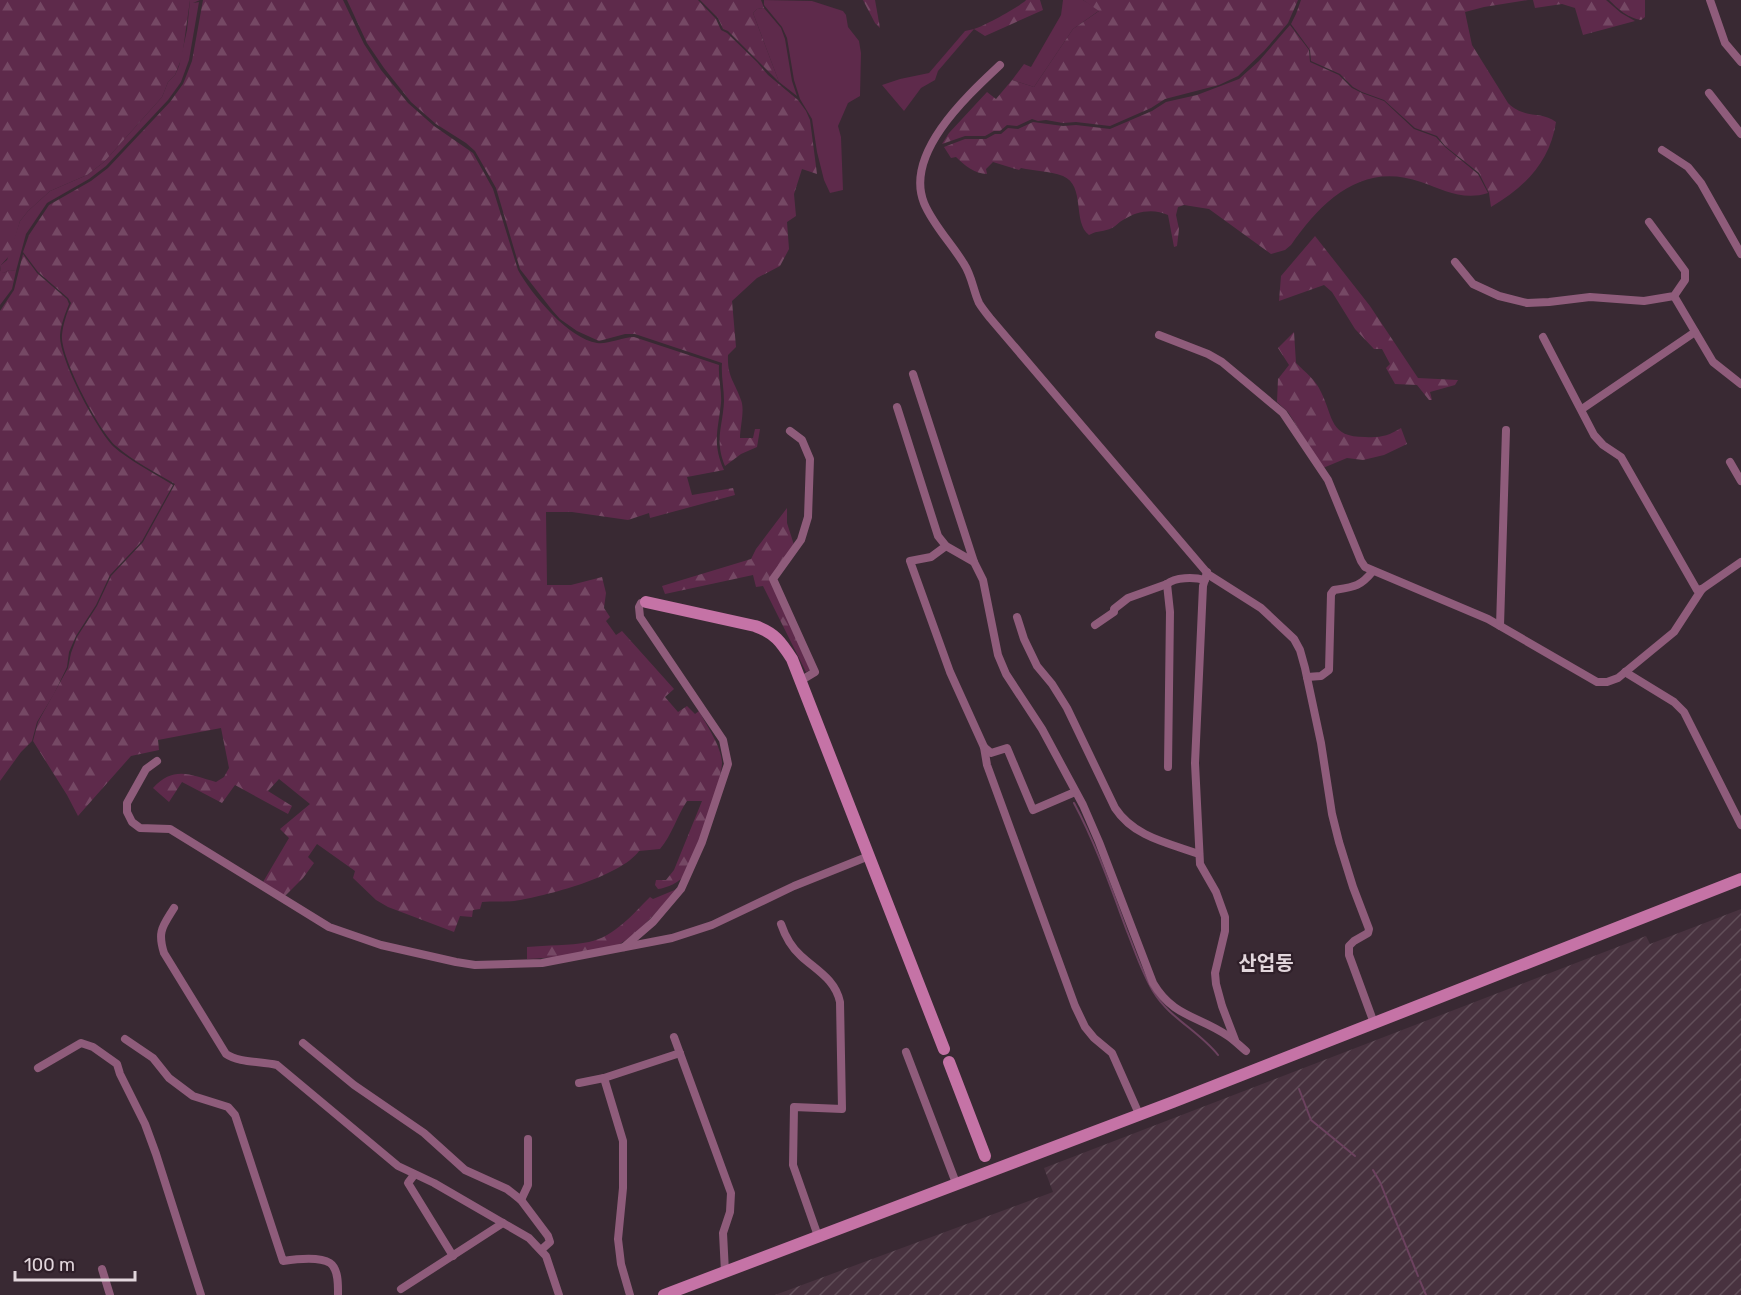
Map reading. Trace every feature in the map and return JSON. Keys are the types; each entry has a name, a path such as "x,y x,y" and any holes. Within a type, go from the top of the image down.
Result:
{"main road":[{"path":"646,602 769,631 788,654 944,1049"},
{"path":"664,1295 1374,1023 1741,879"},
{"path":"949,1062 985,1156"}],"street":[{"path":"1710,0 1725,43 1741,62"},
{"path":"1000,65 952,111 934,141 921,171 920,185 923,201 930,216 970,274 980,304 990,318 1206,576 1261,608 1291,634 1300,650 1321,743 1332,814 1353,887 1369,929 1368,933 1349,946 1349,955 1374,1023"},
{"path":"1709,93 1741,134"},
{"path":"1662,150 1688,167 1701,183 1741,252"},
{"path":"1455,262 1473,284 1499,296 1527,303 1590,297 1644,301 1674,296 1685,280 1685,271 1649,222"},
{"path":"1674,296 1690,319 1713,362 1741,384"},
{"path":"1582,409 1695,332"},
{"path":"1159,335 1208,354 1222,362 1283,413 1328,480 1365,567 1429,593 1500,626 1597,682 1618,678 1674,632 1702,589 1741,562"},
{"path":"1543,337 1594,435 1603,445 1621,457 1697,590 1702,589"},
{"path":"913,374 974,562 983,580 998,654 1005,674 1042,729 1076,792 1099,842 1153,983 1161,996 1175,1009 1228,1036 1246,1051"},
{"path":"897,407 938,536 946,546 974,562"},
{"path":"1500,626 1506,430"},
{"path":"790,431 802,440 810,459 808,517 801,540 773,579 815,672 800,681"},
{"path":"1730,462 1741,481"},
{"path":"946,546 931,557 910,561 950,672 984,747 987,765 1076,1006 1085,1027 1112,1053 1138,1114"},
{"path":"1307,677 1321,676 1329,670 1331,594 1334,590 1352,588 1363,583 1373,571"},
{"path":"1095,625 1114,612 1114,609 1128,598 1167,584 1171,580 1206,576"},
{"path":"1206,576 1195,763 1199,854 1202,870 1216,892 1225,917 1225,931 1215,973 1221,1006 1235,1042"},
{"path":"1167,584 1170,612 1168,767"},
{"path":"624,947 653,922 681,889 702,842 728,764 723,740 640,617 639,608 641,603 646,602"},
{"path":"1017,617 1024,639 1037,666 1067,708 1123,820 1140,832 1199,854"},
{"path":"1625,672 1674,702 1684,712 1741,825"},
{"path":"984,747 991,753 1007,748 1033,810 1076,792"},
{"path":"157,761 146,769 127,804 127,812 132,822 140,828 170,829 313,918 347,934 381,945 476,965 542,963 650,944 703,929 794,886 869,856"},
{"path":"174,908 160,930 164,952 226,1054 232,1059 264,1061 277,1065 379,1152 414,1175 434,1183 529,1238 546,1256 559,1295"},
{"path":"781,924 786,939 799,954 831,981 840,1002 842,1109 794,1107 793,1165 818,1236"},
{"path":"674,1037 731,1193 730,1212 723,1233 725,1272"},
{"path":"125,1039 153,1058 169,1078 193,1096 228,1107 235,1115 283,1261 303,1258 330,1263 334,1268 338,1284 338,1295"},
{"path":"38,1068 81,1043 93,1047 116,1061 145,1124 168,1188 201,1295"},
{"path":"303,1043 354,1084 424,1133 465,1170 507,1189 521,1200 548,1236 550,1242 541,1250"},
{"path":"906,1052 956,1183"},
{"path":"579,1083 604,1078 680,1053"},
{"path":"604,1078 622,1141 623,1188 618,1239 621,1264 630,1295"},
{"path":"521,1200 528,1185 528,1139"},
{"path":"414,1175 408,1183 453,1256"},
{"path":"401,1289 503,1223"},
{"path":"102,1269 110,1295"}],"shaded area":[{"path":"1741,909 1741,1295 775,1295 1053,1192 1044,1168 1646,936 1650,944"}],"green space":[{"path":"0,0 190,0 182,57 162,97 104,162 87,175 50,191 28,211 20,221 10,255 1,265 0,271"},
{"path":"190,0 200,0 193,3 199,2 189,60 181,82 168,100 106,166 89,179 47,203 26,234 16,271 0,272 1,265 7,260 20,221 28,211 50,191 87,175 104,162 162,97 168,82 175,75 179,66 187,30"},
{"path":"203,0 343,0 364,44 381,70 408,103 434,126 473,153 493,189 518,270 541,303 552,314 586,340 601,343 634,337 719,365 721,398 717,444 724,470 687,477 692,495 733,488 735,495 650,518 649,513 628,520 572,512 546,512 547,585 571,585 602,577 606,593 604,608 610,617 606,621 616,635 622,631 674,689 665,697 678,712 687,706 695,714 699,711 719,749 722,762 714,801 691,865 686,874 673,884 658,889 655,885 656,880 666,880 674,870 702,801 687,801 660,849 639,851 616,869 563,890 514,901 482,902 480,909 473,910 472,917 460,916 454,932 388,907 376,900 353,878 355,871 317,844 308,857 314,863 285,896 263,882 289,838 280,829 310,804 279,779 268,791 292,806 288,814 235,785 222,803 182,782 169,802 153,788 168,776 176,774 191,775 216,782 224,777 229,768 221,728 158,740 159,750 131,756 78,816 33,741 38,722 68,668 77,637 97,606 111,576 143,542 175,484 145,467 116,446 100,425 74,376 63,345 63,327 71,303 38,272 23,252 29,235 49,205 91,181 108,168 170,102 183,84 192,61"},
{"path":"347,0 698,0 716,19 721,30 727,33 768,75 798,100 810,120 817,174 802,169 794,194 796,216 787,222 789,249 780,266 757,278 732,301 736,347 728,355 728,363 742,404 740,438 753,438 755,429 760,429 757,447 741,454 725,466 720,448 724,401 722,363 635,334 625,334 599,341 577,331 560,319 520,269 496,188 475,151 436,124 411,102 367,43"},
{"path":"700,0 761,0 764,8 757,9 753,13 779,82 728,31 723,29 718,18"},
{"path":"764,0 812,1 843,11 848,27 859,41 860,96 848,103 838,126 841,137 843,190 830,193 824,180 812,119 800,99 794,80 787,38 782,27 764,5"},
{"path":"863,0 875,0 880,28 875,23"},
{"path":"1026,0 1040,0 1043,10 985,36 974,29 1001,16"},
{"path":"1063,0 1083,0 1100,10 1073,29 1034,87 1012,80 1024,64 1031,67 1061,15"},
{"path":"1083,0 1298,0 1288,23 1264,51 1238,76 1219,85 1165,99 1151,108 1110,126 1032,119 1017,126 1007,125 1000,131 994,131 985,136 965,136 942,144 949,133 987,92 996,99 1012,80 1034,87 1073,29 1099,11"},
{"path":"1301,0 1528,0 1465,12 1472,45 1508,103 1521,111 1545,116 1556,122 1548,149 1534,172 1503,200 1491,207 1489,193 1479,173 1445,146 1437,136 1415,128 1384,100 1362,92 1353,87 1340,74 1311,61 1310,50 1291,24"},
{"path":"1533,0 1606,0 1635,21 1583,35 1575,8 1562,4 1535,8"},
{"path":"1609,0 1645,0 1645,17 1641,20 1632,17"},
{"path":"764,8 781,28 797,96 779,82 753,13 757,9"},
{"path":"1290,25 1309,50 1310,62 1339,75 1352,88 1384,101 1414,129 1436,137 1478,174 1488,193 1462,195 1400,177 1381,177 1363,181 1330,200 1316,213 1291,245 1285,250 1271,254 1209,209 1184,205 1178,207 1176,215 1179,229 1177,246 1174,247 1168,215 1151,211 1139,213 1128,217 1112,228 1089,235 1081,222 1074,188 1063,176 1021,168 1019,170 993,162 986,169 987,174 983,174 970,168 956,157 951,158 944,147 965,139 986,139 995,134 1001,134 1008,128 1018,129 1033,122 1110,129 1152,111 1166,102 1197,95 1239,79 1259,61"},
{"path":"974,29 938,71 935,80 921,88 904,111 882,85 929,73 965,31"},
{"path":"1315,236 1370,306 1418,378 1458,380 1455,385 1430,392 1432,400 1429,400 1417,385 1395,384 1386,368 1390,364 1382,349 1374,349 1355,329 1332,292 1324,285 1279,301 1281,276"},
{"path":"23,254 37,273 67,299 69,304 62,323 61,346 72,377 98,426 120,452 173,485 142,541 110,575 96,605 76,636 69,652 67,667 37,722 32,741 0,781 0,311 14,290"},
{"path":"9,270 16,271 12,289 0,305 0,271 4,273"},
{"path":"1294,332 1296,363 1319,388 1331,418 1339,430 1353,436 1375,437 1388,435 1401,428 1407,444 1384,455 1363,460 1347,458 1323,468 1288,412 1277,402 1278,379 1289,365 1278,348"},
{"path":"787,508 787,523 794,545 771,578 810,670 806,672 763,586 756,587 753,575 665,594 662,586 751,559"},
{"path":"677,889 638,930 615,946 577,955 527,959 527,947 589,942 607,935 623,924 650,897 653,899"}],"waterway":[{"path":"1074,803 1096,850 1145,977 1167,1009 1218,1055"},
{"path":"1299,1089 1311,1120 1355,1156"},
{"path":"1373,1170 1418,1276"},
{"path":"1420,1281 1426,1295"}],"district":[{"name":"산업동","path":"1266,963"}]}
